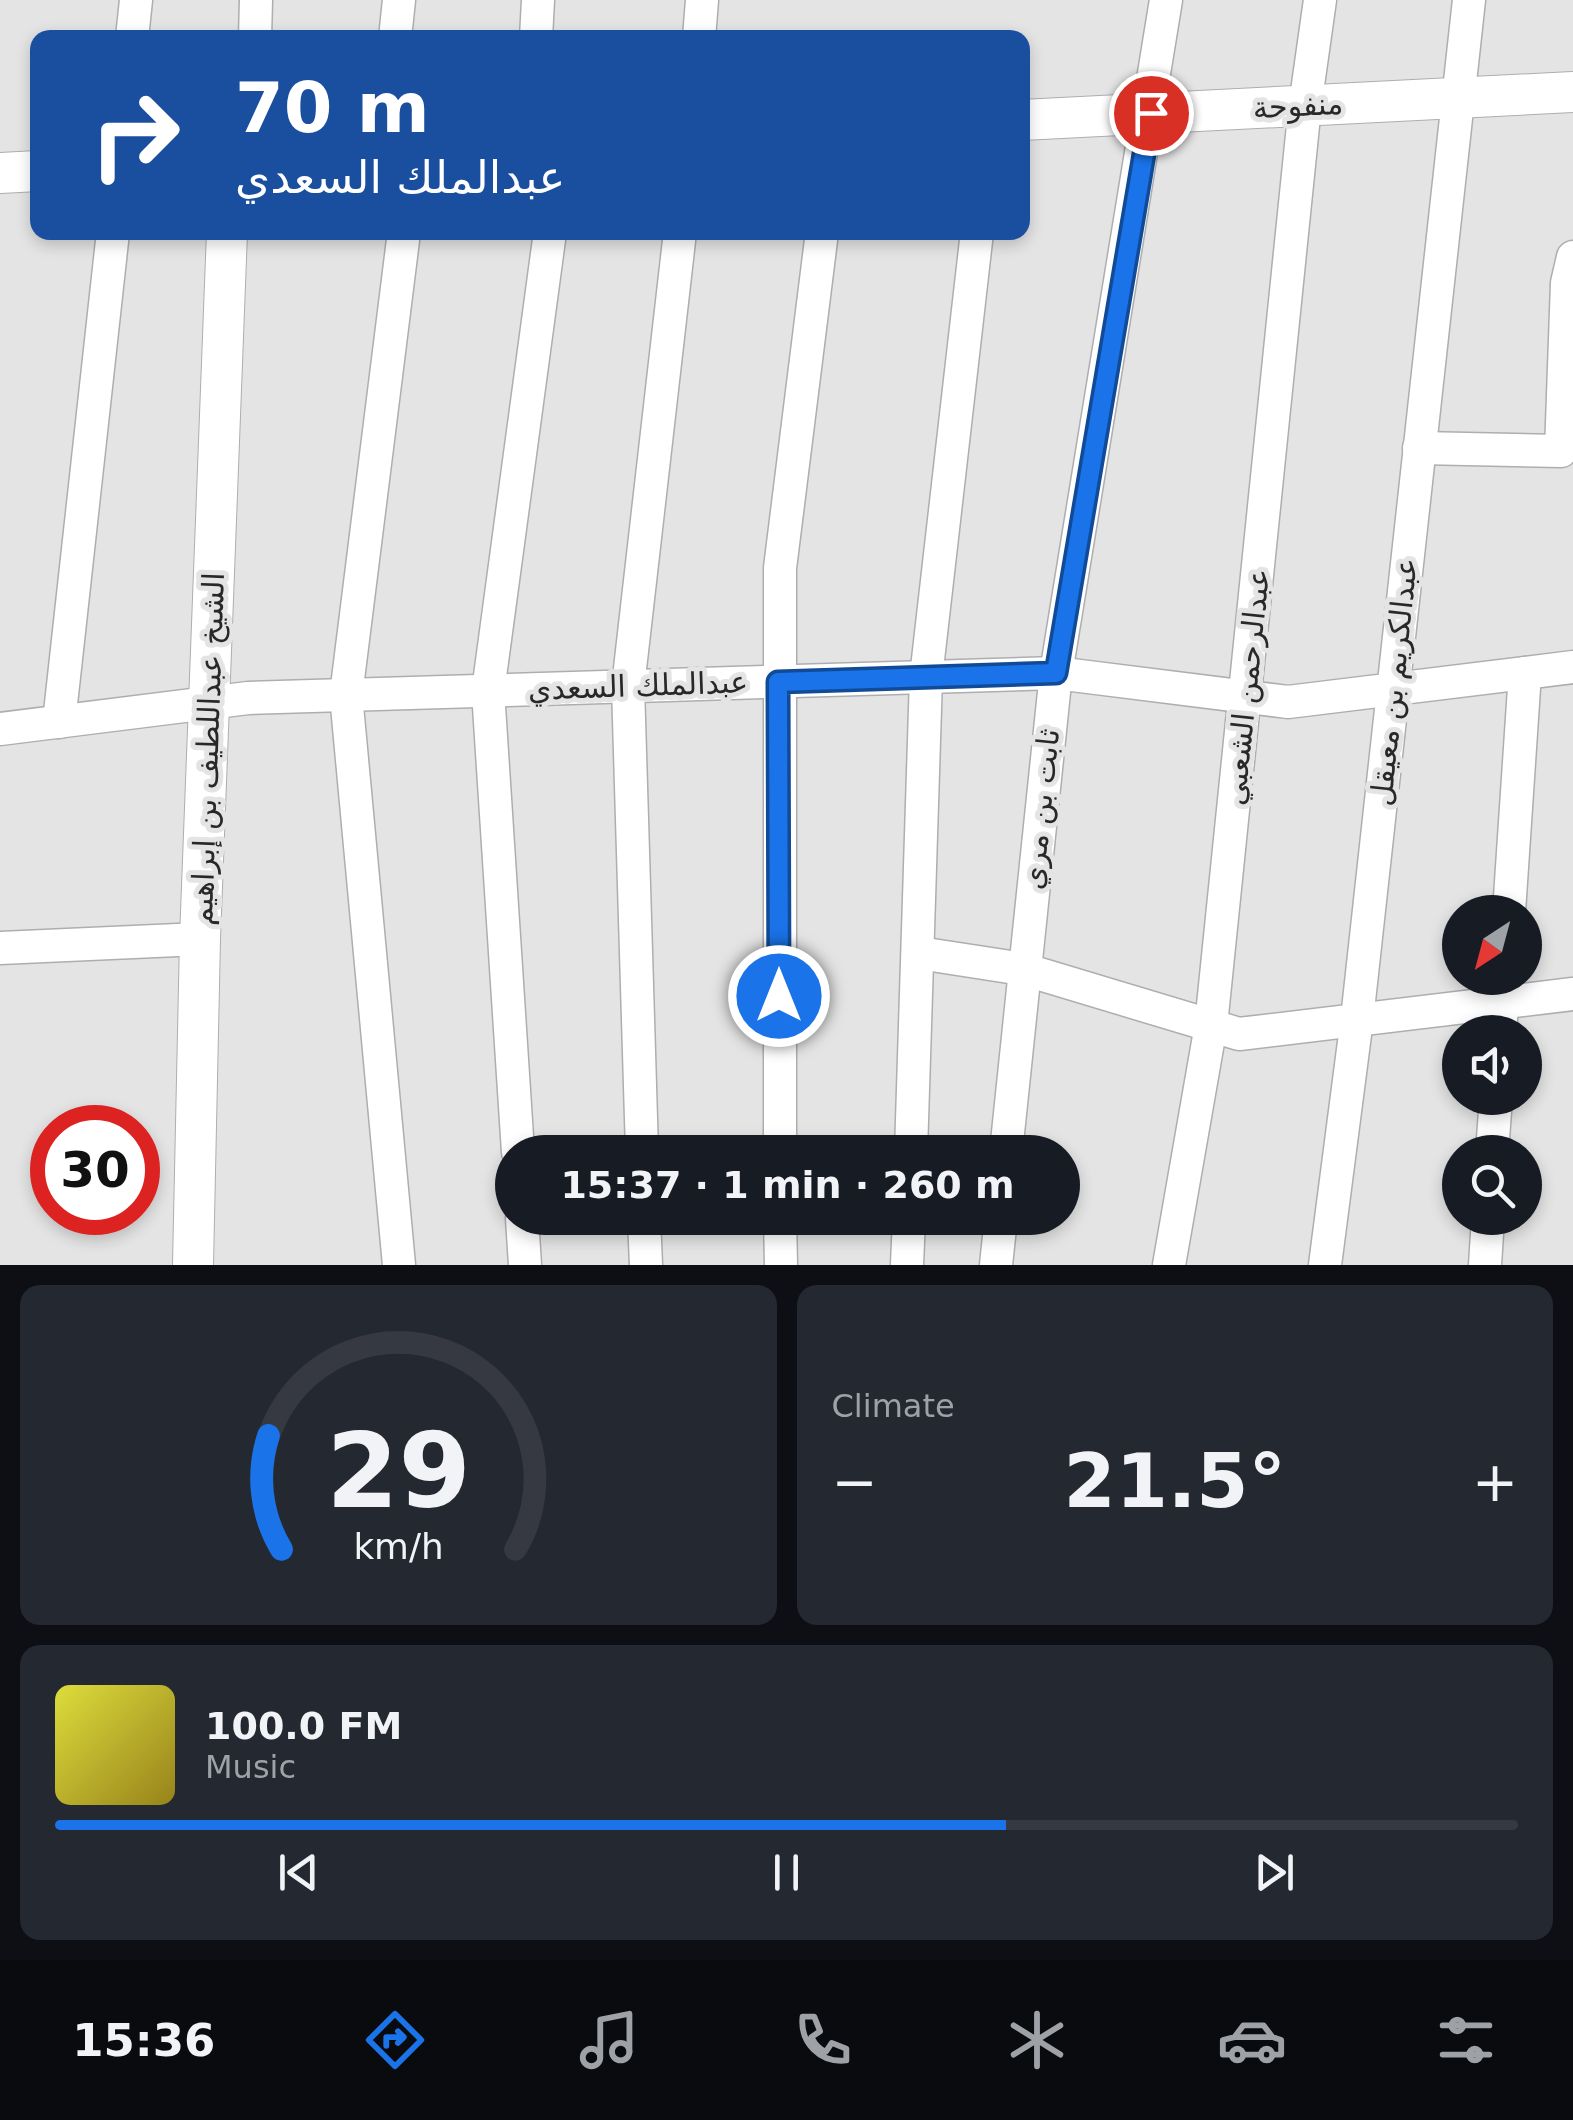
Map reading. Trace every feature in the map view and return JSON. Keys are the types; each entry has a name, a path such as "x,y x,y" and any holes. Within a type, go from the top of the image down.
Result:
{"street":[{"path":"133,30 136,0"},
{"path":"255,30 256,0"},
{"path":"397,30 400,0"},
{"path":"536,30 538,0"},
{"path":"700,30 702,0"},
{"name":"ثابت بن مري","path":"1008,1135 1056,673 1151,113 1166,0"},
{"name":"عبدالرحمن الشعبي","path":"1169,1265 1211,1025 1305,106 1320,0"},
{"name":"عبدالكريم بن معيقل","path":"1325,1265 1469,0"},
{"name":"منفوحة","path":"1030,120 1573,92"},
{"path":"0,173 30,171"},
{"path":"59,722 112,240"},
{"name":"الشيخ عبداللطيف بن إبراهيم","path":"192,1265 200,939 228,240"},
{"path":"398,1265 346,695 403,240"},
{"path":"517,1135 488,691 549,240"},
{"path":"641,1135 628,686 679,240"},
{"path":"780,1135 780,568 821,240"},
{"path":"912,1135 926,678 976,240"},
{"path":"1419,448 1562,450 1567,283 1573,257"},
{"name":"عبدالملك السعدي","path":"0,729 210,702 1056,673 1288,702 1573,667"},
{"path":"1509,895 1525,673"},
{"path":"0,948 200,939"},
{"path":"919,953 1023,969 1239,1034 1573,994"},
{"path":"523,1235 525,1265"},
{"path":"645,1235 646,1265"},
{"path":"780,1235 781,1265"},
{"path":"907,1265 908,1235"},
{"path":"996,1265 999,1235"},
{"path":"1484,1265 1487,1235"}],"route":[{"path":"779,996 778,682 1056,673 1151,113"}]}
